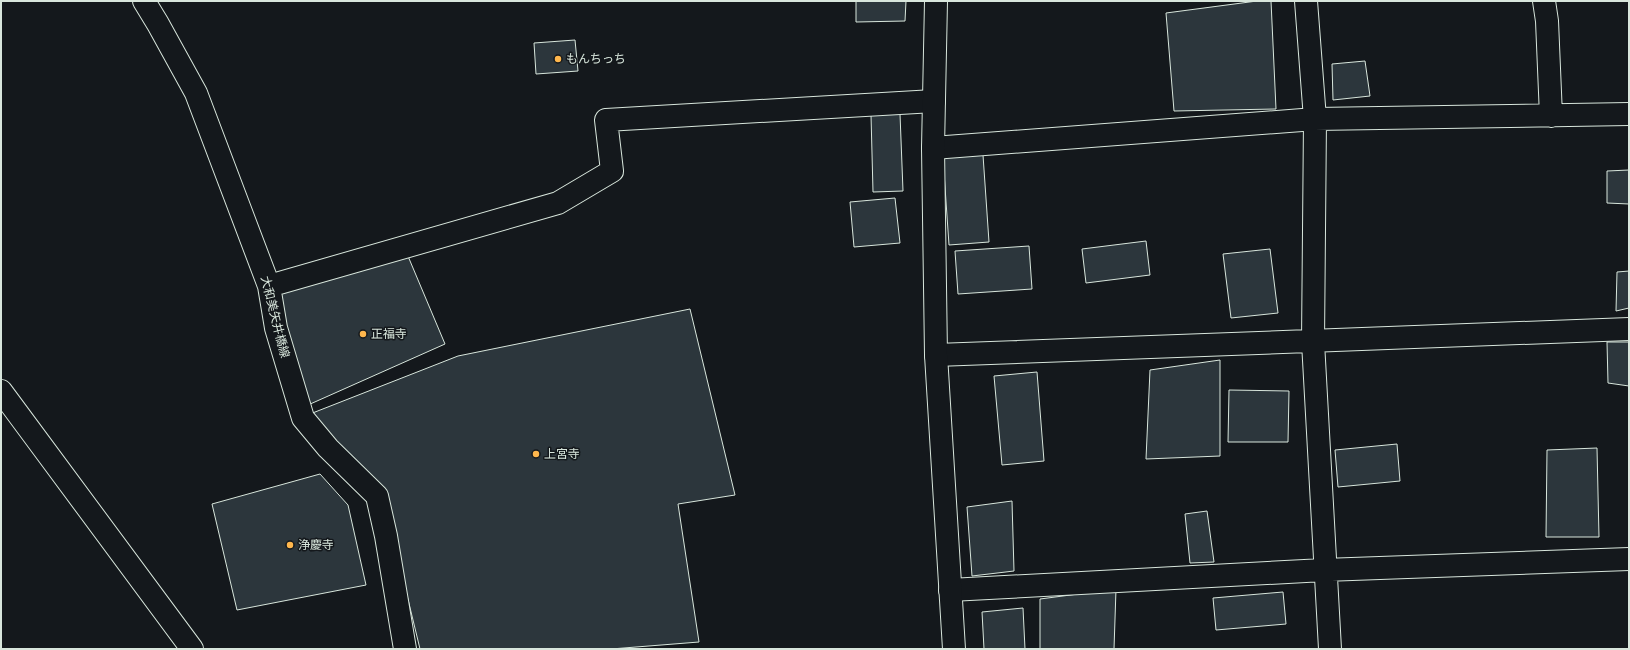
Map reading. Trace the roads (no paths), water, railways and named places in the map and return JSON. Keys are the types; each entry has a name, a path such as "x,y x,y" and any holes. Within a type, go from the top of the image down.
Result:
{"street":[{"name":"大和美矢井橋線","path":"144,1 196,93 269,286 276,328 304,418 328,448 377,496 386,536 405,649"},
{"path":"936,1 934,101 936,355 954,649"},
{"path":"1306,1 1315,119 1313,342 1324,570 1330,649"},
{"path":"1544,1 1547,21 1551,116"},
{"path":"269,286 558,203 612,171 606,120 934,101"},
{"path":"934,148 1315,119 1629,114"},
{"path":"936,355 1629,329"},
{"path":"1,391 192,649"},
{"path":"950,590 1324,570 1629,559"}],"place":[{"name":"もんちっち","path":"558,59"},
{"name":"正福寺","path":"363,334"},
{"name":"上宮寺","path":"536,454"},
{"name":"浄慶寺","path":"290,545"}]}
